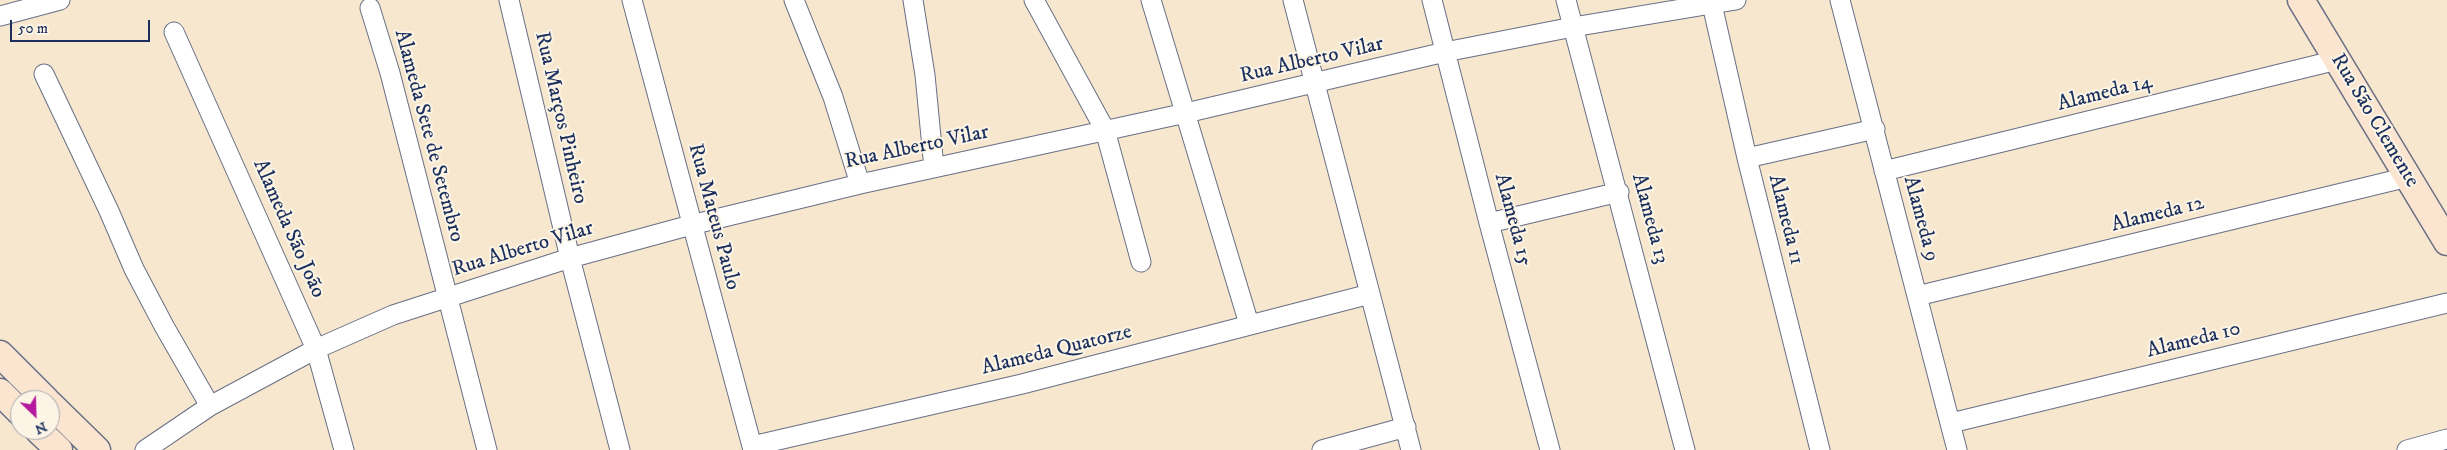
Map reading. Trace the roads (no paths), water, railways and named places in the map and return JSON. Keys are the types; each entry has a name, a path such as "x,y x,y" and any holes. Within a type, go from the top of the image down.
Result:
{"main road":[{"name":"Rua São Clemente","path":"2301,0 2446,240"},
{"path":"0,354 36,390"},
{"path":"0,392 10,402"},
{"path":"60,414 97,450"},
{"path":"48,440 59,450"}],"street":[{"path":"0,16 60,0"},
{"name":"Rua Marços Pinheiro","path":"509,0 570,258 620,450"},
{"name":"Rua Mateus Paulo","path":"632,0 691,225 753,448"},
{"path":"794,0 832,97 860,184"},
{"path":"913,0 925,75 934,168"},
{"path":"1034,0 1105,130 1141,262"},
{"path":"1151,0 1249,324"},
{"path":"1293,0 1411,450"},
{"name":"Alameda 15","path":"1432,0 1489,224 1550,450"},
{"name":"Alameda 13","path":"1566,0 1619,192 1685,450"},
{"name":"Rua Alberto Vilar","path":"145,450 210,406 316,349 393,315 570,258 691,225 860,184 1316,84 1445,52 1711,1 1736,0"},
{"name":"Alameda 9","path":"1840,0 1957,450"},
{"name":"Alameda 11","path":"1711,1 1747,158 1820,450"},
{"name":"Alameda Sete de Setembro","path":"370,8 390,73 487,450"},
{"name":"Alameda São João","path":"174,32 316,349 344,450"},
{"name":"Alameda 14","path":"1884,171 2336,60"},
{"path":"44,74 134,269 210,406"},
{"path":"1747,158 1875,129"},
{"name":"Alameda 12","path":"1917,296 2408,177"},
{"path":"1489,224 1619,192"},
{"name":"Alameda Quatorze","path":"753,448 1022,384 1370,294"},
{"name":"Alameda 10","path":"1951,423 2447,303"},
{"path":"1322,450 1406,427"},
{"path":"2415,449 2447,439"}]}
